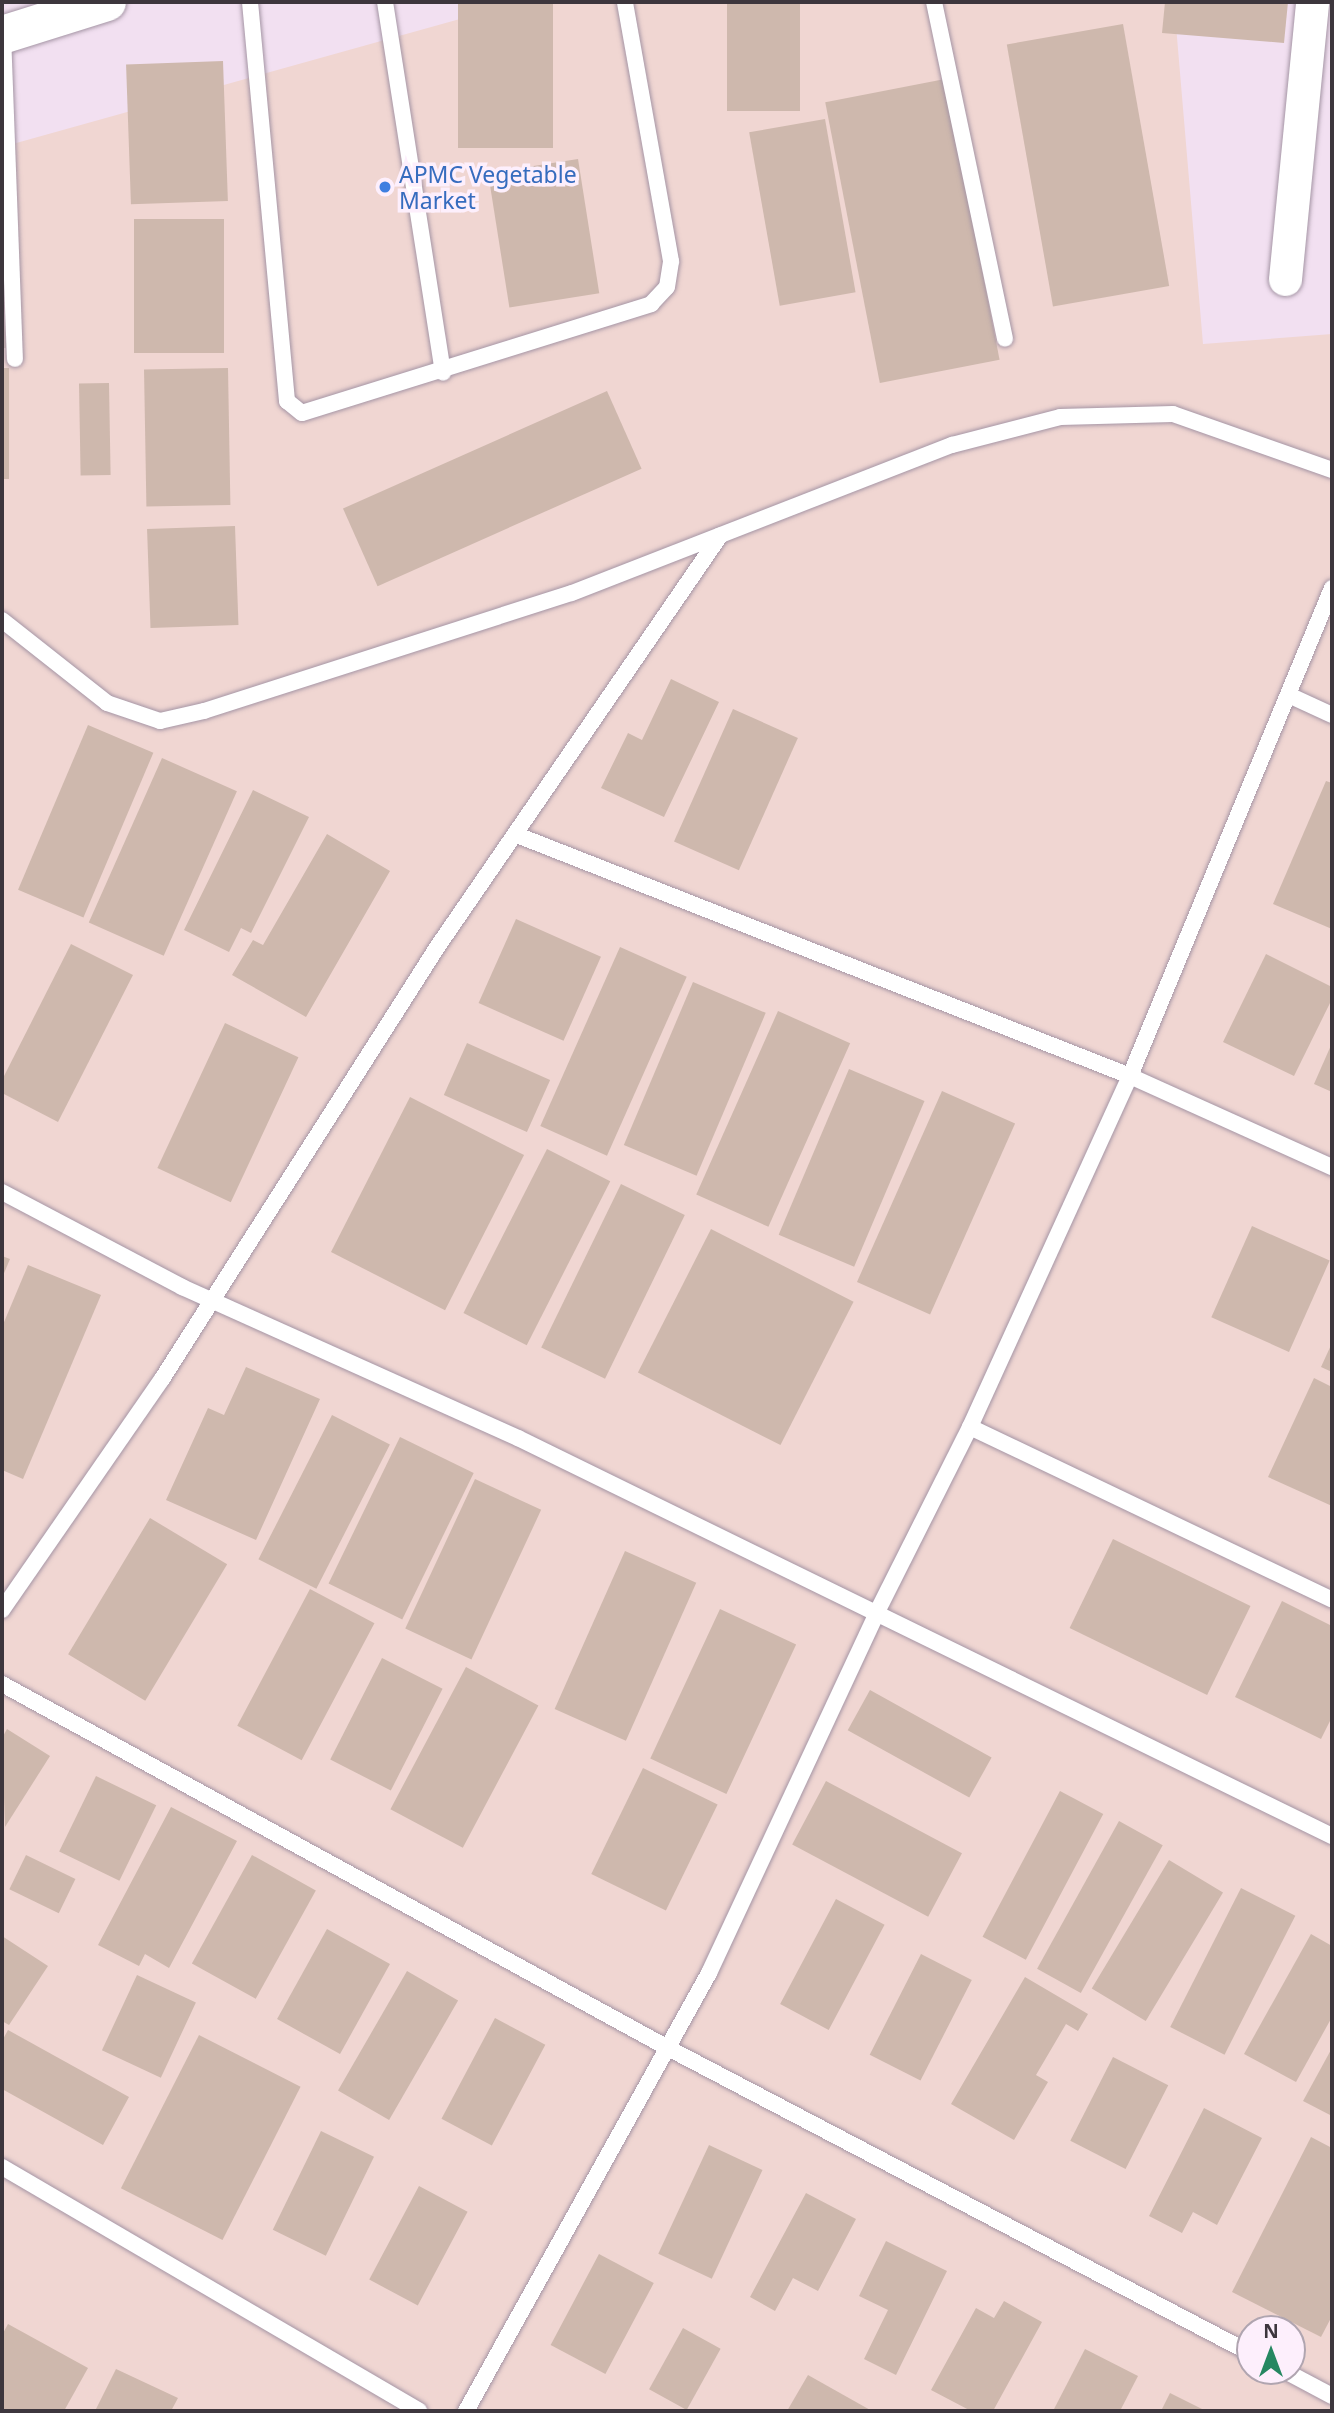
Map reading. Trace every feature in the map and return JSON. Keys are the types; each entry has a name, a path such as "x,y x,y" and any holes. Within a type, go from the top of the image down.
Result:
{"main road":[{"path":"2,35 107,2"}],"street":[{"path":"1284,279 1312,2"}],"lane":[{"path":"250,2 287,401 302,413 443,372 651,304 667,287 671,261 625,2"},
{"path":"385,2 443,372"},
{"path":"934,2 1005,339"},
{"path":"2,35 15,359"},
{"path":"2,620 107,703 160,721 204,712 572,593 952,445 1060,417 1173,414 1332,470"},
{"path":"2,1610 212,1301 438,946 517,835 720,536"},
{"path":"467,2411 709,1973 877,1612 970,1427 1130,1076 1291,696 1332,588"},
{"path":"1291,696 1332,715"},
{"path":"517,835 1130,1076 1332,1167"},
{"path":"2,1192 212,1301 518,1438 1332,1836"},
{"path":"970,1427 1332,1600"},
{"path":"2,1684 668,2048 1236,2346"},
{"path":"2,2167 419,2411"},
{"path":"1306,2382 1332,2396"}],"shaded area":[{"path":"521,2 1174,2 1203,344 1332,334 1332,2411 2,2411 2,147"}],"building":[{"path":"458,2 553,2 553,148 458,148"},
{"path":"727,2 800,2 800,111 727,111"},
{"path":"1165,2 1288,2 1284,43 1162,33"},
{"path":"1123,24 1169,286 1053,306 1007,44"},
{"path":"223,61 228,201 131,204 126,64"},
{"path":"945,79 1000,360 880,383 825,102"},
{"path":"825,119 856,292 780,306 749,132"},
{"path":"578,159 599,293 509,308 488,173"},
{"path":"134,219 224,219 224,353 134,353"},
{"path":"2,282 6,348 2,348"},
{"path":"2,368 9,368 9,479 2,479"},
{"path":"228,368 230,505 146,506 144,369"},
{"path":"109,383 111,475 81,476 79,384"},
{"path":"607,391 642,469 378,586 343,509"},
{"path":"235,526 238,625 151,628 147,529"},
{"path":"671,679 719,702 664,817 601,788 628,733 642,740"},
{"path":"733,709 798,738 739,870 674,841"},
{"path":"88,725 153,753 83,918 18,890"},
{"path":"162,758 237,791 164,956 89,922"},
{"path":"1326,781 1332,783 1332,929 1273,904"},
{"path":"253,790 309,817 251,933 241,928 229,952 184,930"},
{"path":"327,834 390,871 306,1017 232,975 253,940 263,945"},
{"path":"516,919 601,957 564,1041 479,1003"},
{"path":"71,944 133,975 58,1122 2,1093 2,1080"},
{"path":"620,947 687,977 607,1156 540,1126"},
{"path":"1266,954 1332,987 1332,999 1294,1076 1223,1042"},
{"path":"693,982 766,1013 697,1176 624,1145"},
{"path":"778,1011 850,1043 768,1227 696,1195"},
{"path":"225,1023 298,1057 231,1202 157,1168"},
{"path":"467,1043 550,1080 527,1132 444,1095"},
{"path":"1332,1043 1332,1092 1314,1084"},
{"path":"849,1069 924,1101 854,1267 779,1235"},
{"path":"942,1091 1015,1124 930,1314 857,1282"},
{"path":"410,1097 524,1155 445,1310 331,1252"},
{"path":"547,1149 610,1181 527,1345 463,1313"},
{"path":"621,1184 685,1215 605,1379 541,1348"},
{"path":"1252,1226 1330,1261 1289,1352 1211,1317"},
{"path":"711,1229 854,1302 780,1445 638,1372"},
{"path":"2,1256 10,1259 2,1278"},
{"path":"28,1265 101,1295 23,1479 2,1470 2,1327"},
{"path":"1332,1343 1332,1372 1321,1367"},
{"path":"246,1367 320,1399 256,1540 166,1500 208,1408 224,1415"},
{"path":"1314,1378 1332,1387 1332,1506 1268,1477"},
{"path":"332,1415 390,1445 316,1589 258,1559"},
{"path":"400,1437 474,1473 402,1619 329,1584"},
{"path":"475,1479 541,1510 471,1659 405,1629"},
{"path":"150,1518 227,1564 145,1701 68,1654"},
{"path":"1113,1539 1251,1606 1207,1695 1070,1628"},
{"path":"625,1551 696,1583 626,1741 555,1709"},
{"path":"310,1589 374,1623 302,1760 237,1726"},
{"path":"1282,1601 1332,1626 1332,1717 1321,1739 1235,1697"},
{"path":"720,1609 796,1644 726,1794 650,1759"},
{"path":"382,1658 443,1689 391,1790 330,1760"},
{"path":"466,1667 538,1705 463,1848 390,1809"},
{"path":"870,1690 992,1757 969,1798 848,1730"},
{"path":"7,1729 50,1756 5,1827 2,1738"},
{"path":"643,1768 718,1804 666,1910 591,1874"},
{"path":"96,1776 156,1805 119,1881 59,1851"},
{"path":"826,1781 962,1853 928,1917 792,1845"},
{"path":"1060,1791 1103,1814 1026,1960 983,1937"},
{"path":"171,1807 237,1841 169,1968 145,1954 139,1966 98,1945"},
{"path":"1119,1821 1163,1845 1081,1993 1037,1969"},
{"path":"26,1855 75,1879 59,1913 9,1889"},
{"path":"252,1855 316,1890 256,1999 192,1963"},
{"path":"1169,1860 1223,1892 1146,2021 1092,1989"},
{"path":"1241,1888 1295,1916 1225,2055 1170,2027"},
{"path":"836,1899 885,1925 829,2030 780,2004"},
{"path":"327,1929 390,1964 340,2054 277,2019"},
{"path":"1311,1934 1332,1946 1332,2017 1296,2082 1244,2054"},
{"path":"2,1936 48,1966 9,2025 2,2021"},
{"path":"921,1954 972,1980 920,2081 870,2055"},
{"path":"407,1971 458,2000 389,2120 338,2091"},
{"path":"137,1975 196,2002 161,2078 102,2050"},
{"path":"1025,1977 1088,2014 1078,2031 1066,2024 1036,2075 1048,2082 1014,2140 951,2104"},
{"path":"495,2018 545,2045 492,2145 441,2119"},
{"path":"8,2030 129,2097 103,2145 2,2089 2,2041"},
{"path":"199,2035 301,2087 222,2240 121,2188"},
{"path":"1332,2048 1332,2116 1303,2101"},
{"path":"1113,2057 1168,2085 1126,2169 1070,2141"},
{"path":"1204,2108 1262,2138 1217,2225 1193,2212 1182,2233 1149,2216"},
{"path":"321,2131 374,2157 326,2256 273,2230"},
{"path":"1311,2137 1332,2148 1332,2316 1321,2337 1306,2329 1306,2315 1277,2315 1232,2292"},
{"path":"709,2145 762,2170 712,2279 658,2254"},
{"path":"419,2186 468,2212 418,2305 369,2280"},
{"path":"806,2193 856,2219 818,2291 793,2278 775,2311 750,2297"},
{"path":"886,2241 947,2271 896,2375 864,2359 888,2310 859,2296"},
{"path":"599,2254 654,2283 605,2374 551,2345"},
{"path":"1004,2301 1042,2322 993,2411 971,2411 931,2390 976,2308 994,2318"},
{"path":"8,2324 88,2368 64,2411 2,2411 2,2335"},
{"path":"683,2328 721,2349 687,2410 649,2389"},
{"path":"1085,2349 1138,2376 1120,2411 1053,2411"},
{"path":"116,2369 178,2398 171,2411 95,2411"},
{"path":"808,2375 872,2411 787,2411"},
{"path":"1170,2393 1206,2411 1161,2411"}],"place":[{"name":"APMC Vegetable Market","path":"385,187"}]}
